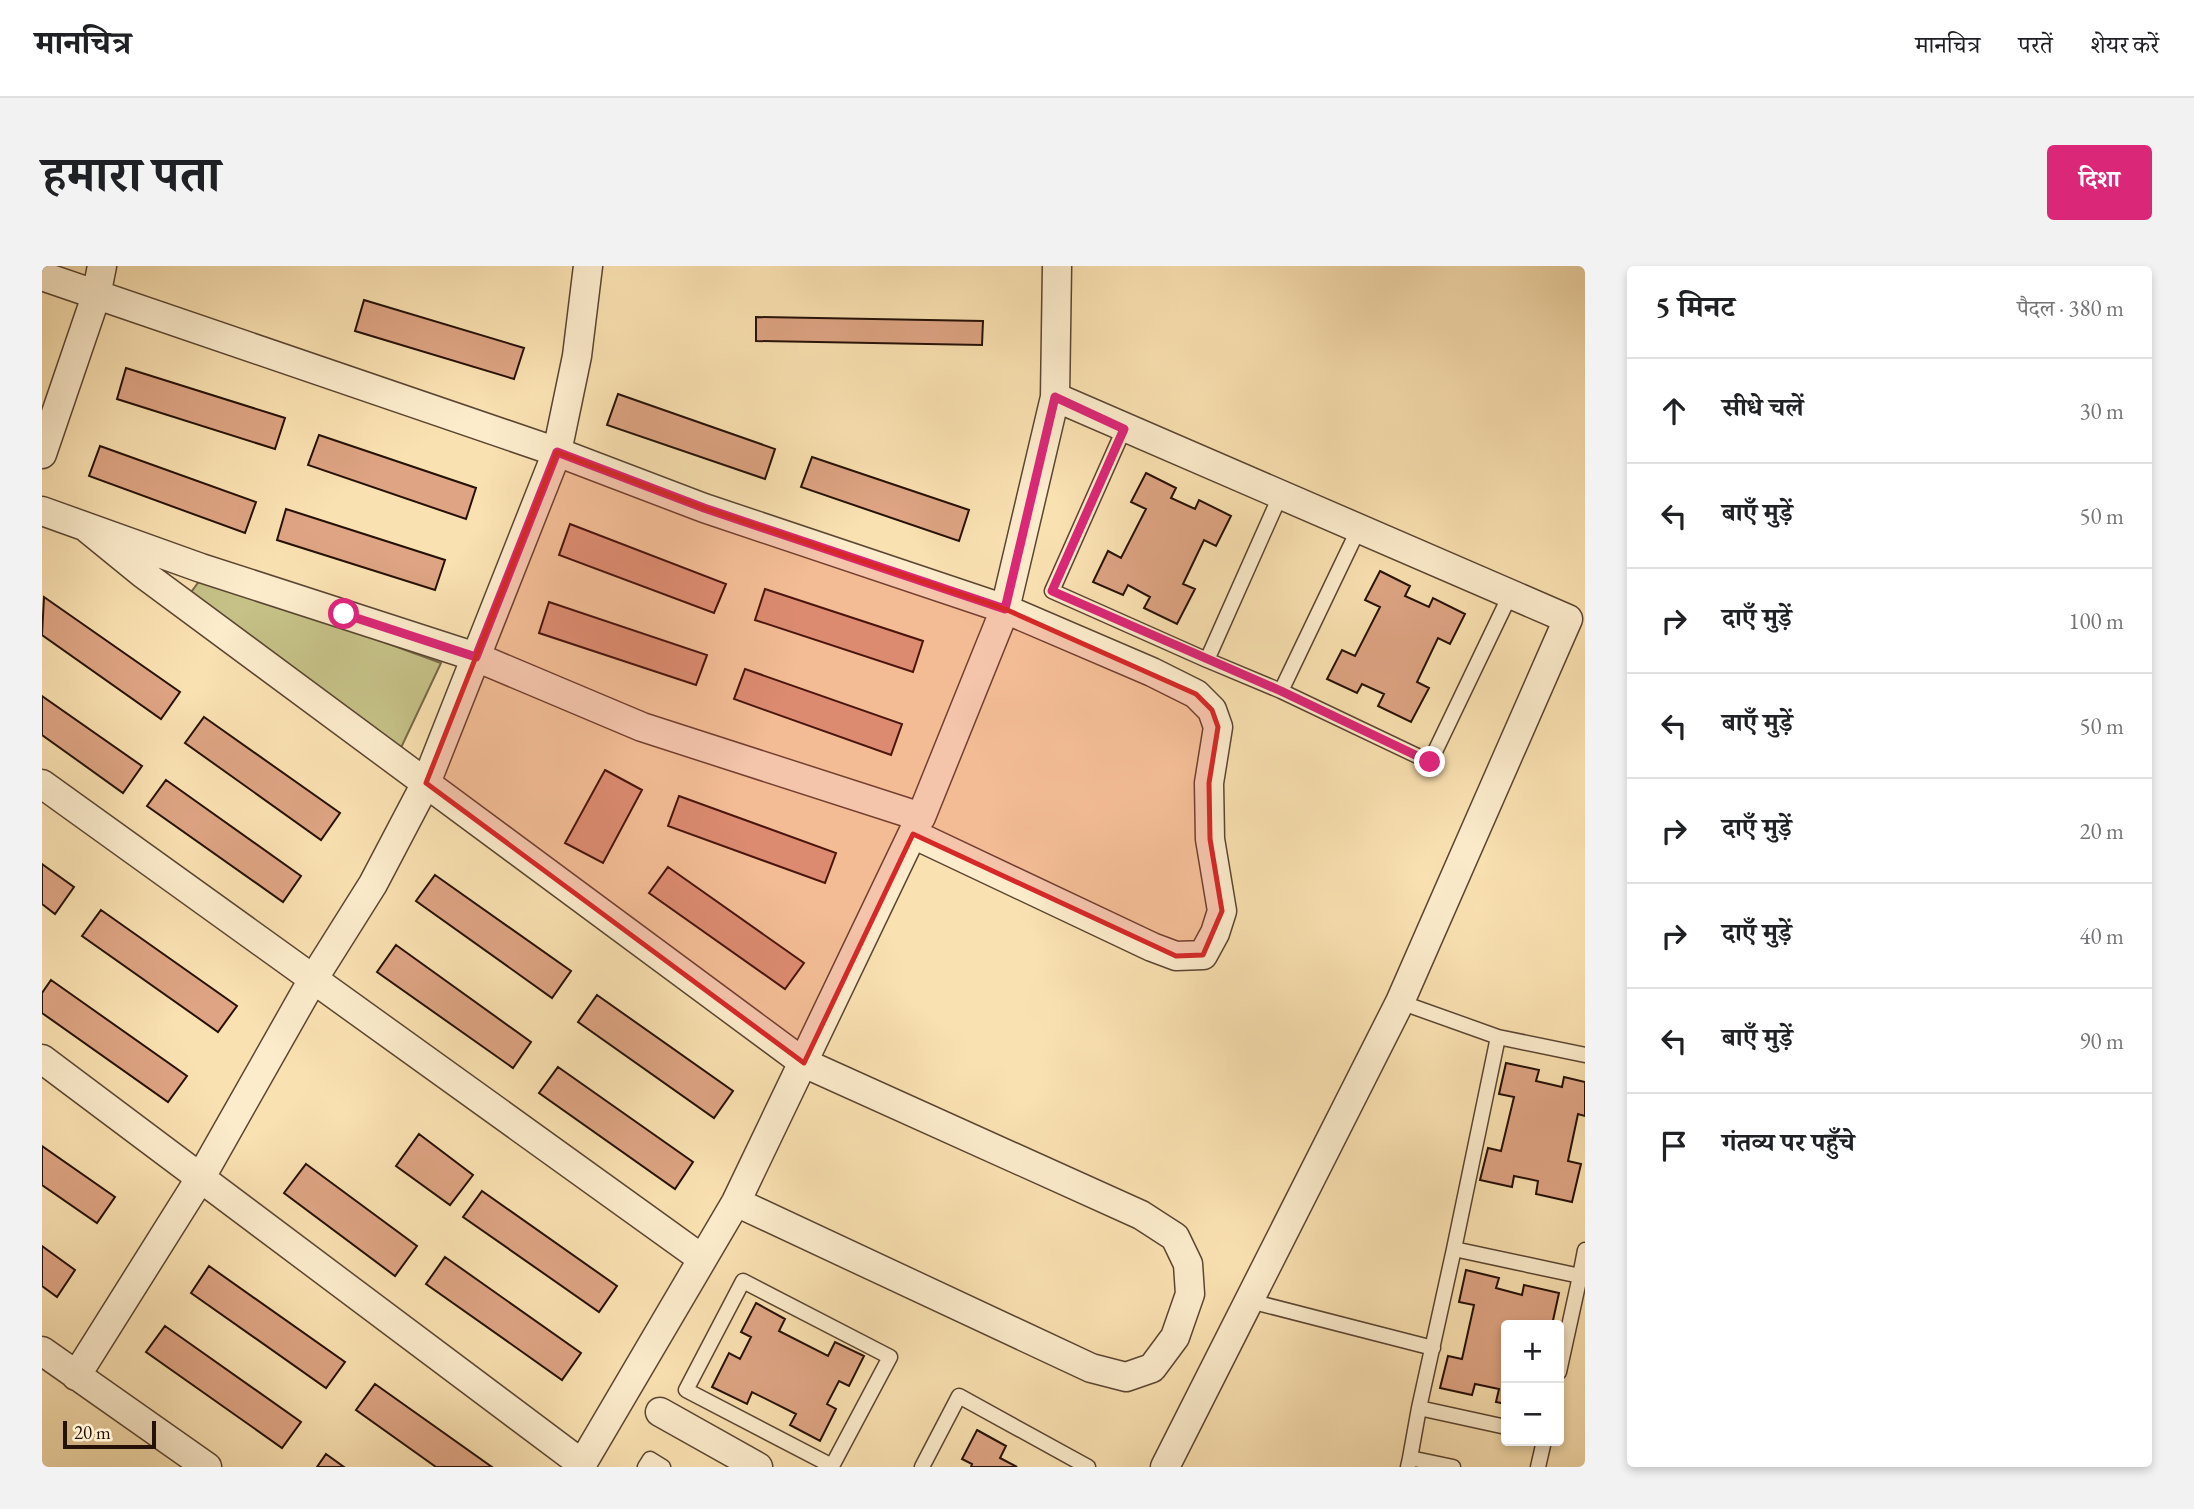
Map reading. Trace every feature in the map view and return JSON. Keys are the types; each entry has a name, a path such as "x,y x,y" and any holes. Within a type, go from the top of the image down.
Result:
{"street":[{"path":"42,454 96,296 103,266"},
{"path":"76,1376 201,1177 312,981 373,884 426,783 557,452 577,356 588,266"},
{"path":"42,1059 581,1465 736,1202 917,825 1005,609 1055,397 1057,266"},
{"path":"42,276 557,452 704,508 1005,609 1152,672 1196,694 1212,710 1217,727 1209,783 1210,839 1222,911 1215,933 1203,954 1176,956 1152,947 917,825 642,727 476,657 88,529 42,511"},
{"path":"1055,397 1280,496 1360,526 1568,618 1400,1002 1165,1467"},
{"path":"88,529 142,573 804,1063 1141,1215 1175,1237 1188,1264 1189,1294 1175,1337 1153,1368 1126,1377 1091,1368 736,1202"},
{"path":"42,784 312,981 701,1258"},
{"path":"42,1351 207,1467"},
{"path":"660,1412 758,1467"}],"lane":[{"path":"1124,429 1052,591 1281,691 1430,762 1511,593"},
{"path":"1207,660 1280,496"},
{"path":"1281,691 1360,526"},
{"path":"1400,1002 1498,1037 1585,1055"},
{"path":"1453,1467 1409,1462 1498,1037"},
{"path":"1454,1249 1580,1276"},
{"path":"1564,1349 1585,1250"},
{"path":"743,1281 890,1357 832,1467 686,1390 743,1281"},
{"path":"1250,1301 1433,1348"},
{"path":"922,1467 960,1396 1088,1467"},
{"path":"1419,1408 1501,1426"},
{"path":"1538,1467 1543,1446"},
{"path":"645,1467 650,1460 663,1467"}],"highlighted area":[{"path":"557,452 704,508 1005,609 1196,694 1212,710 1218,727 1209,783 1210,839 1222,911 1203,955 1176,956 913,834 804,1063 426,783"}],"shaded area":[{"path":"203,576 441,663 399,752 189,595"}],"building":[{"path":"364,300 524,348 514,379 355,331"},
{"path":"756,317 983,321 982,345 756,341"},
{"path":"126,368 285,418 275,449 117,399"},
{"path":"618,394 775,449 765,479 607,425"},
{"path":"319,435 476,488 466,519 308,465"},
{"path":"100,446 256,502 245,533 89,476"},
{"path":"812,457 969,510 959,541 801,487"},
{"path":"1146,473 1176,488 1171,498 1195,509 1199,500 1231,516 1216,546 1204,540 1183,584 1195,589 1177,624 1144,608 1150,597 1128,585 1123,595 1093,582 1108,551 1121,558 1146,509 1131,502"},
{"path":"286,509 445,560 435,590 277,540"},
{"path":"570,524 726,584 714,613 559,555"},
{"path":"1380,571 1410,586 1405,596 1429,607 1433,598 1465,614 1450,644 1438,638 1417,682 1429,688 1411,722 1378,706 1384,694 1362,684 1357,693 1327,679 1342,650 1355,656 1380,607 1365,600"},
{"path":"765,589 923,641 913,672 755,620"},
{"path":"44,597 180,692 161,719 42,635"},
{"path":"549,602 707,655 696,685 539,633"},
{"path":"745,669 902,724 891,755 734,699"},
{"path":"42,696 142,766 123,793 42,735"},
{"path":"204,717 340,813 321,840 185,743"},
{"path":"605,770 642,790 603,863 565,843"},
{"path":"166,780 301,876 283,902 147,806"},
{"path":"679,796 836,853 825,883 668,826"},
{"path":"42,864 74,887 55,914 42,904"},
{"path":"668,867 804,963 785,989 649,893"},
{"path":"435,875 571,971 552,998 416,901"},
{"path":"101,910 237,1006 218,1032 82,936"},
{"path":"396,945 531,1042 513,1068 377,972"},
{"path":"51,980 187,1076 168,1102 42,1013 42,993"},
{"path":"597,995 733,1091 714,1118 578,1022"},
{"path":"1506,1063 1539,1070 1536,1081 1562,1087 1564,1077 1585,1082 1585,1116 1578,1114 1568,1161 1581,1164 1572,1202 1536,1194 1538,1181 1514,1176 1512,1187 1480,1180 1488,1148 1501,1151 1514,1097 1499,1094"},
{"path":"558,1067 693,1162 675,1189 539,1093"},
{"path":"419,1134 473,1175 450,1205 396,1166"},
{"path":"42,1146 115,1197 97,1223 42,1185"},
{"path":"306,1164 417,1246 395,1276 284,1193"},
{"path":"482,1191 617,1286 599,1312 463,1217"},
{"path":"42,1246 75,1270 57,1297 42,1286"},
{"path":"445,1257 581,1353 562,1380 426,1284"},
{"path":"209,1266 345,1362 326,1388 191,1293"},
{"path":"1466,1270 1499,1278 1496,1288 1522,1295 1524,1285 1559,1293 1553,1320 1501,1320 1501,1403 1496,1402 1499,1389 1475,1384 1472,1395 1440,1388 1448,1356 1462,1359 1474,1305 1459,1302"},
{"path":"756,1303 785,1319 779,1331 828,1356 835,1342 864,1356 849,1386 839,1381 827,1404 836,1409 820,1441 790,1425 796,1414 752,1392 747,1404 712,1387 729,1353 740,1359 751,1337 741,1332"},
{"path":"165,1326 301,1422 282,1448 146,1352"},
{"path":"375,1384 492,1467 436,1467 356,1410"},
{"path":"977,1430 1006,1446 1000,1458 1017,1467 971,1467 972,1464 962,1459"},
{"path":"326,1454 344,1467 317,1467"}],"route":[{"path":"344,614 476,657 557,452 704,508 1005,609 1055,397 1124,429 1052,591 1281,691 1430,762"}]}
